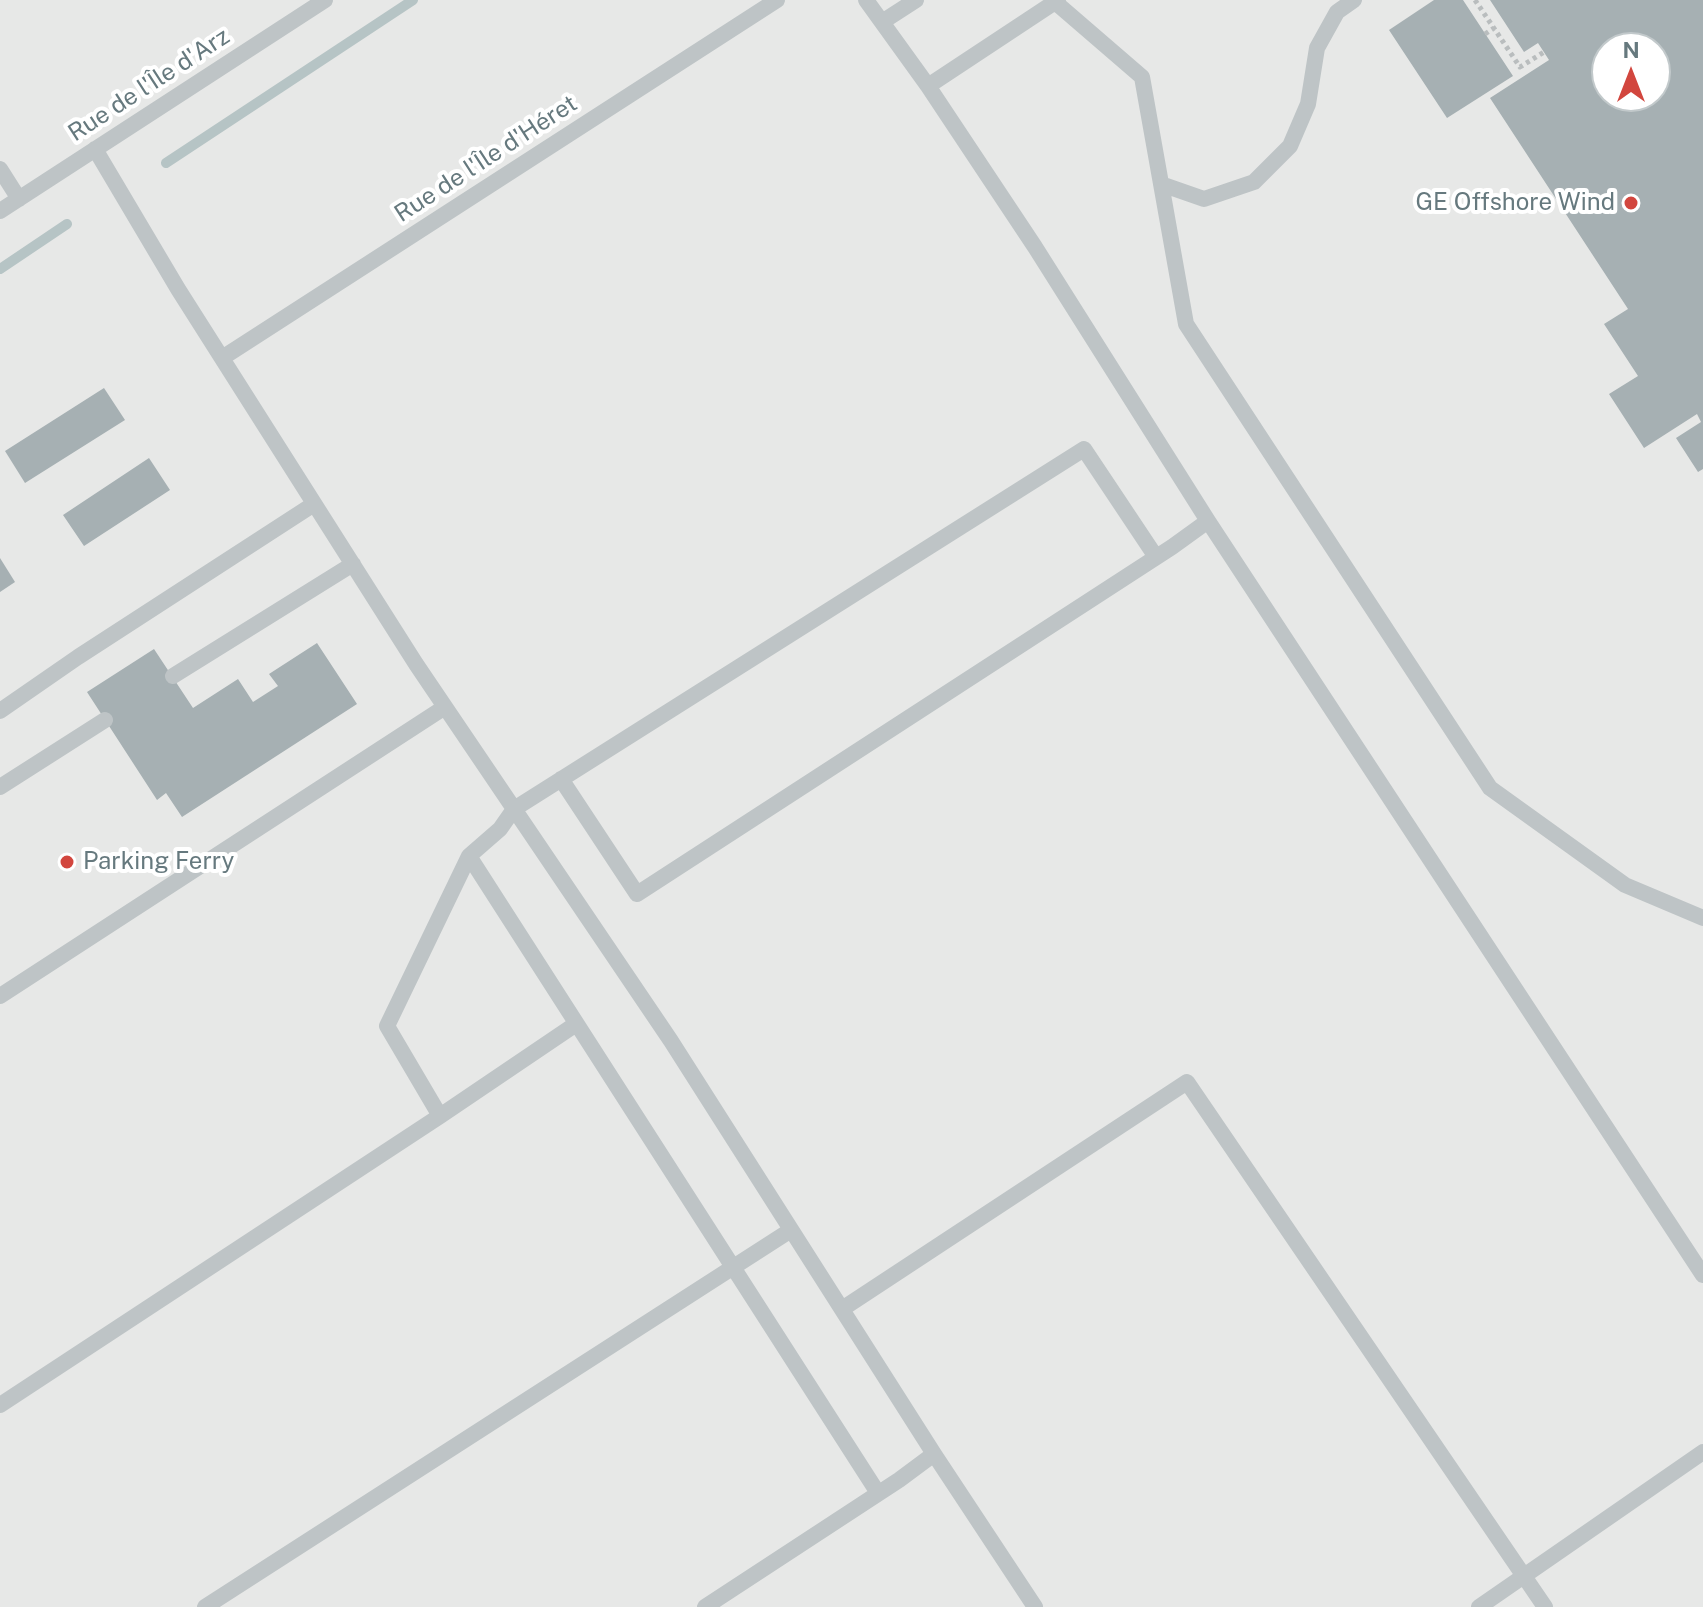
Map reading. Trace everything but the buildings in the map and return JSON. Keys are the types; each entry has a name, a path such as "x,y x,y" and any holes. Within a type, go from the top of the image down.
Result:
{"lane":[{"name":"Rue de l'Île d'Arz","path":"0,211 325,0"},
{"name":"Rue de l'Île d'Héret","path":"222,358 777,0"},
{"path":"866,0 928,86 1035,247 1208,521 1703,1275"},
{"path":"882,22 916,0"},
{"path":"1161,184 1204,199 1254,182 1290,146 1308,104 1317,48 1337,12 1354,0"},
{"path":"928,86 1057,1 1142,77 1186,324 1490,788 1625,885 1703,918"},
{"path":"95,149 178,289 314,504 445,707 671,1041 1035,1607"},
{"path":"0,169 19,199"},
{"path":"440,1116 387,1026 469,856 500,829 514,809 1084,449 1156,557"},
{"path":"0,711 314,504"},
{"path":"561,779 637,894 1208,521"},
{"path":"173,676 353,564"},
{"path":"0,697 21,696"},
{"path":"0,996 445,707"},
{"path":"0,787 105,720"},
{"path":"469,856 878,1493"},
{"path":"0,1405 576,1024"},
{"path":"842,1309 1187,1082 1545,1607"},
{"path":"205,1607 791,1230"},
{"path":"1479,1607 1703,1452"},
{"path":"705,1607 934,1454"}],"path":[{"path":"1475,0 1520,67 1544,52"},
{"path":"1485,34 1494,28"}],"shaded area":[{"path":"0,0 1703,0 1703,1607 0,1607"}],"waterway":[{"path":"166,163 413,0"},
{"path":"0,269 67,224"}],"place":[{"name":"GE Offshore Wind","path":"1631,203"},
{"name":"Parking Ferry","path":"67,862"}]}
